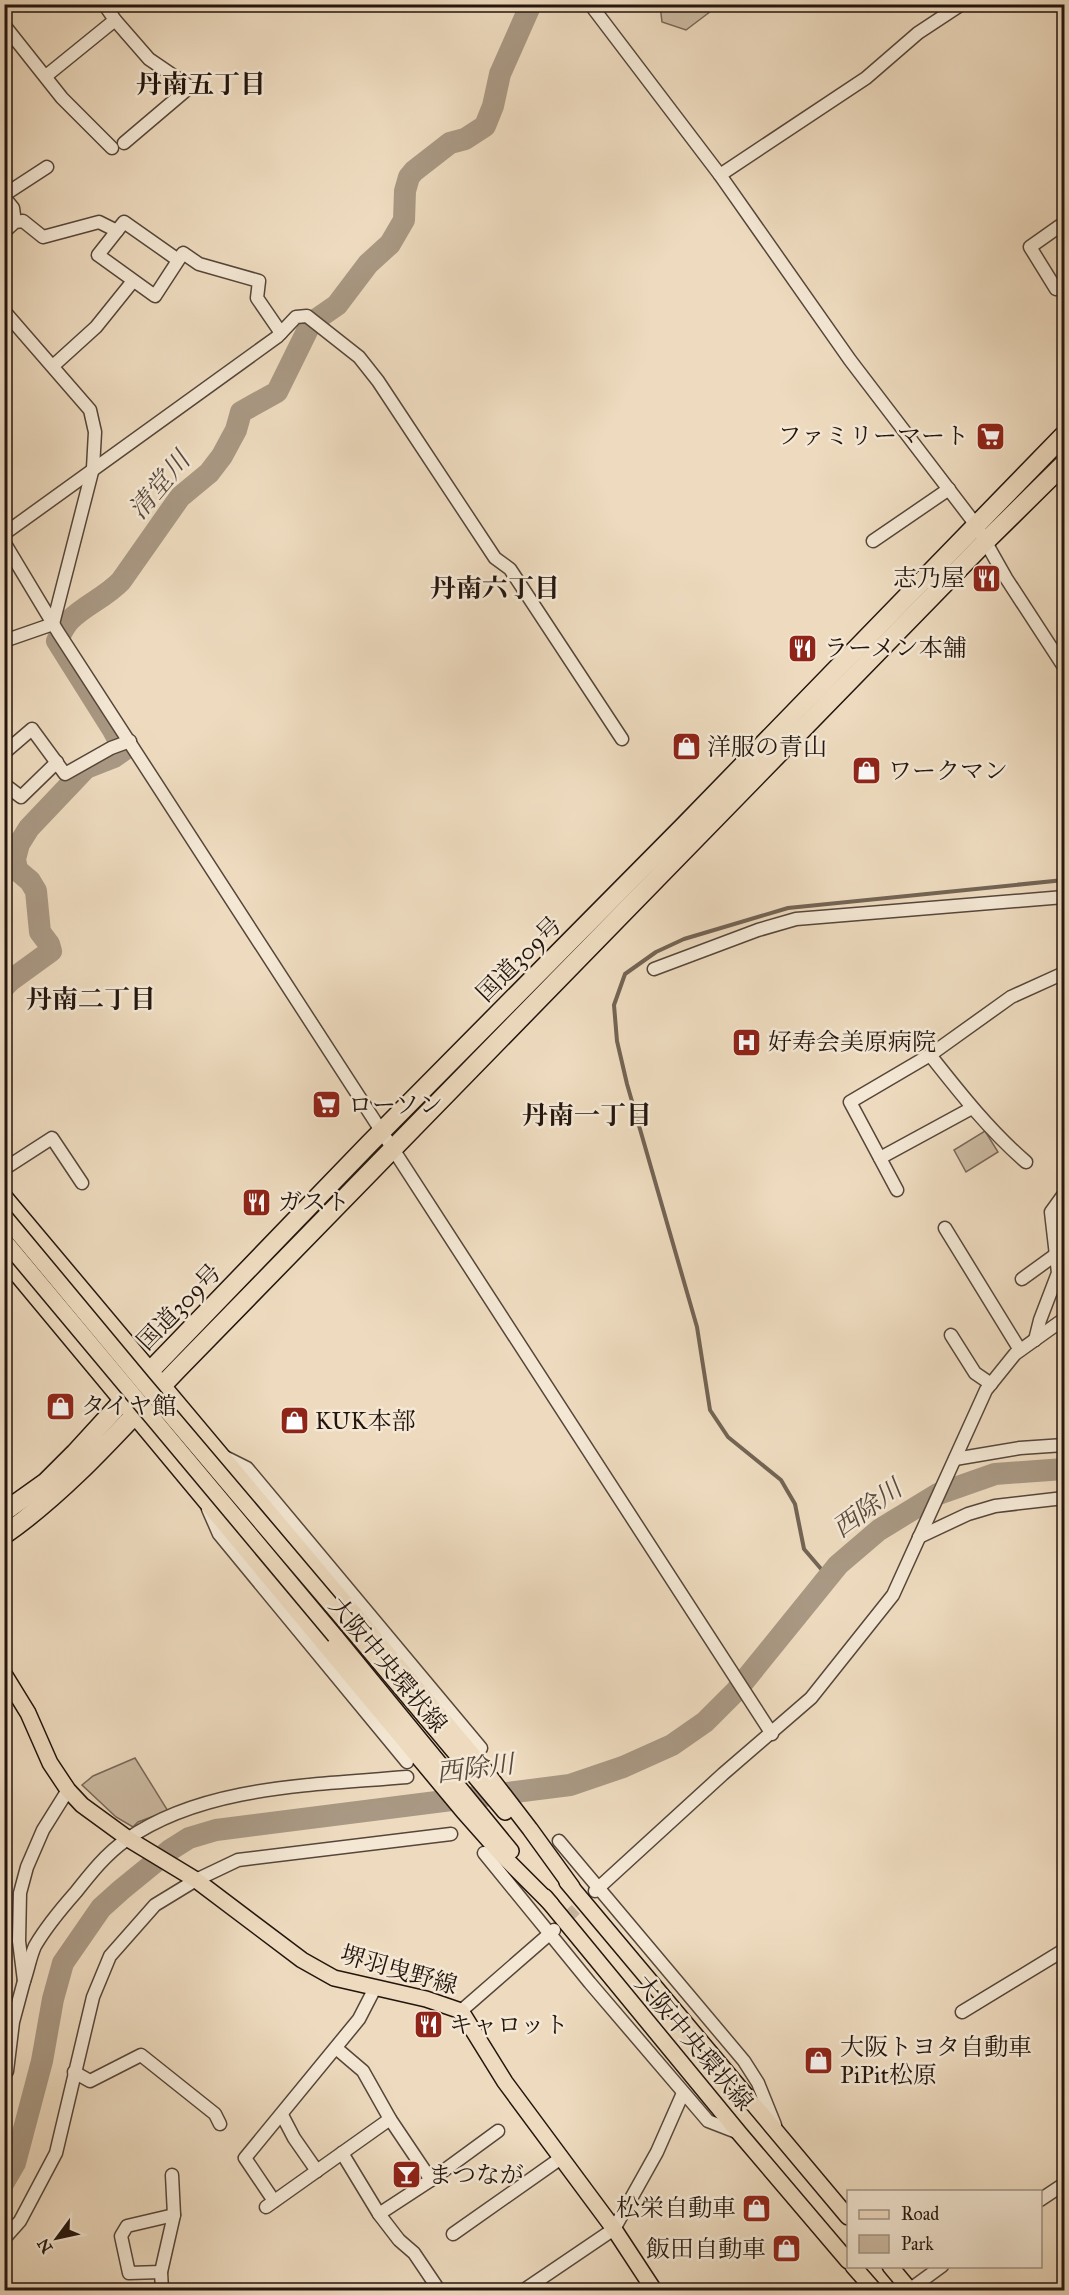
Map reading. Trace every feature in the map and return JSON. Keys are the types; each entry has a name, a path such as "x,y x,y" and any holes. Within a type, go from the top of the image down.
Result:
{"highway":[{"name":"国道309号","path":"4,1535 36,1513 76,1477 128,1409 151,1370 382,1131 684,826 1065,435"},
{"name":"国道309号","path":"4,1512 46,1482 128,1409 163,1385 985,542 1065,464"}],"main road":[{"path":"4,1196 151,1370 480,1773"},
{"name":"大阪中央環状線","path":"4,1216 348,1625 480,1773 572,1887 847,2215"},
{"name":"大阪中央環状線","path":"4,1240 335,1636 445,1779 740,2134 847,2259"},
{"path":"4,1259 205,1500 445,1779"},
{"name":"堺羽曳野線","path":"4,1674 27,1713 50,1763 68,1790 82,1804 132,1841 193,1878 302,1960 334,1978 426,1999 461,2011 505,2082 614,2229 654,2290"},
{"path":"855,2268 874,2290"},
{"path":"892,2268 910,2290"}],"street":[{"path":"4,26 62,98 118,146 190,87 149,59 104,4"},
{"path":"590,4 720,175 850,360 976,525 1006,578 1065,667"},
{"path":"720,175 742,158 866,78 918,33 962,4"},
{"path":"46,76 115,20"},
{"path":"15,222 13,208 4,196 47,167"},
{"path":"4,232 15,222 23,221 43,237 99,222 117,231"},
{"path":"178,260 124,222 98,255 155,296 183,253 199,264 259,281 257,298 280,333"},
{"path":"1062,229 1030,247 1056,289 1065,283"},
{"path":"53,366 96,327 133,281"},
{"path":"4,311 90,410 95,432 93,468 58,631"},
{"path":"4,534 280,333 296,316 307,316 359,357 378,381 495,558 510,569 622,739"},
{"path":"873,541 949,489"},
{"path":"4,542 128,742 772,1734"},
{"path":"4,641 58,631"},
{"path":"4,753 32,729 66,774 111,748 128,742"},
{"path":"4,784 21,796 57,762"},
{"path":"654,969 758,930 796,919 1065,897"},
{"path":"897,1190 850,1102 930,1055 1011,997 1065,973"},
{"path":"930,1055 972,1108 1006,1145 1026,1162"},
{"path":"880,1158 972,1108"},
{"path":"4,1169 52,1138 82,1183"},
{"path":"1035,1340 1058,1273 1050,1212 1065,1194"},
{"path":"945,1228 1020,1350"},
{"path":"1022,1279 1055,1255"},
{"path":"598,1890 723,1774 811,1698 893,1595 986,1390 1020,1350 1065,1319"},
{"path":"951,1335 975,1373 991,1384"},
{"path":"954,1461 1020,1448 1065,1444"},
{"path":"221,1455 247,1468 481,1748"},
{"path":"922,1532 995,1506 1065,1498"},
{"path":"205,1500 219,1534 406,1762"},
{"path":"4,2072 7,2071 13,2022 34,1948 57,1915 102,1860 187,1809 246,1793 407,1777"},
{"path":"24,1981 19,1941 20,1893 27,1867 43,1830 68,1790"},
{"path":"4,2239 20,2221 56,2152 93,1997 110,1956 155,1905 193,1878 238,1860 451,1834"},
{"path":"559,1841 744,2061 758,2083 777,2132"},
{"path":"484,1853 708,2121 740,2134"},
{"path":"461,2011 551,1932"},
{"path":"962,2013 1065,1950"},
{"path":"375,1988 359,2019 245,2158 270,2204 390,2119"},
{"path":"336,2048 363,2071 390,2119 431,2180"},
{"path":"74,2072 90,2081 141,2055 215,2114 220,2124"},
{"path":"524,2290 614,2229 657,2152 683,2093"},
{"path":"282,2115 294,2138 317,2171"},
{"path":"380,2214 498,2131"},
{"path":"342,2153 380,2214 399,2240 414,2253 439,2290"},
{"path":"453,2234 561,2158"},
{"path":"162,2290 161,2272 174,2215 172,2175"},
{"path":"1042,2199 1065,2184"},
{"path":"161,2272 129,2273 121,2236 127,2226 174,2215"},
{"path":"910,2290 939,2268"}],"green space":[{"path":"660,4 719,5 686,30 662,22"},
{"path":"985,1131 998,1152 966,1172 954,1150"},
{"path":"135,1758 168,1811 138,1822 133,1827 116,1817 82,1785 93,1776"}],"waterway":[{"name":"清堂川","path":"4,987 51,951 40,932 36,891 30,881 17,870 15,859 19,844 29,828 86,768 114,757 124,750 57,641 68,622 121,581 180,497 209,473 222,456 236,430 241,412 277,392 311,323 337,305 368,264 390,244 404,220 405,191 409,177 450,143 465,139 485,126 493,106 500,74 531,4"},
{"path":"828,1577 804,1549 795,1504 781,1480 728,1437 710,1410 697,1327 627,1084 617,1041 614,1005 625,974 656,952 684,939 788,908 1064,880"},
{"name":"西除川","path":"4,2182 15,2163 42,2061 53,1999 63,1963 101,1908 170,1850 189,1838 216,1830 570,1785 623,1767 672,1745 705,1722 736,1691 838,1565 879,1530 938,1494 995,1474 1064,1469"}],"tunnel":[{"path":"554,1930 590,1896"}],"place":[{"name":"ファミリーマート","path":"990,436"},
{"name":"志乃屋","path":"986,578"},
{"name":"ラーメン本舗","path":"803,648"},
{"name":"洋服の青山","path":"686,747"},
{"name":"ワークマン","path":"867,771"},
{"name":"好寿会美原病院","path":"747,1042"},
{"name":"ローソン","path":"327,1105"},
{"name":"ガスト","path":"257,1202"},
{"name":"タイヤ館","path":"60,1406"},
{"name":"KUK本部","path":"294,1421"},
{"name":"キャロット","path":"428,2025"},
{"name":"大阪トヨタ自動車 PiPit松原","path":"819,2061"},
{"name":"まつなが","path":"407,2175"},
{"name":"松栄自動車","path":"757,2208"},
{"name":"飯田自動車","path":"787,2249"}],"district":[{"name":"丹南五丁目","path":"201,84"},
{"name":"丹南六丁目","path":"495,588"},
{"name":"丹南二丁目","path":"91,999"},
{"name":"丹南一丁目","path":"587,1115"}]}
